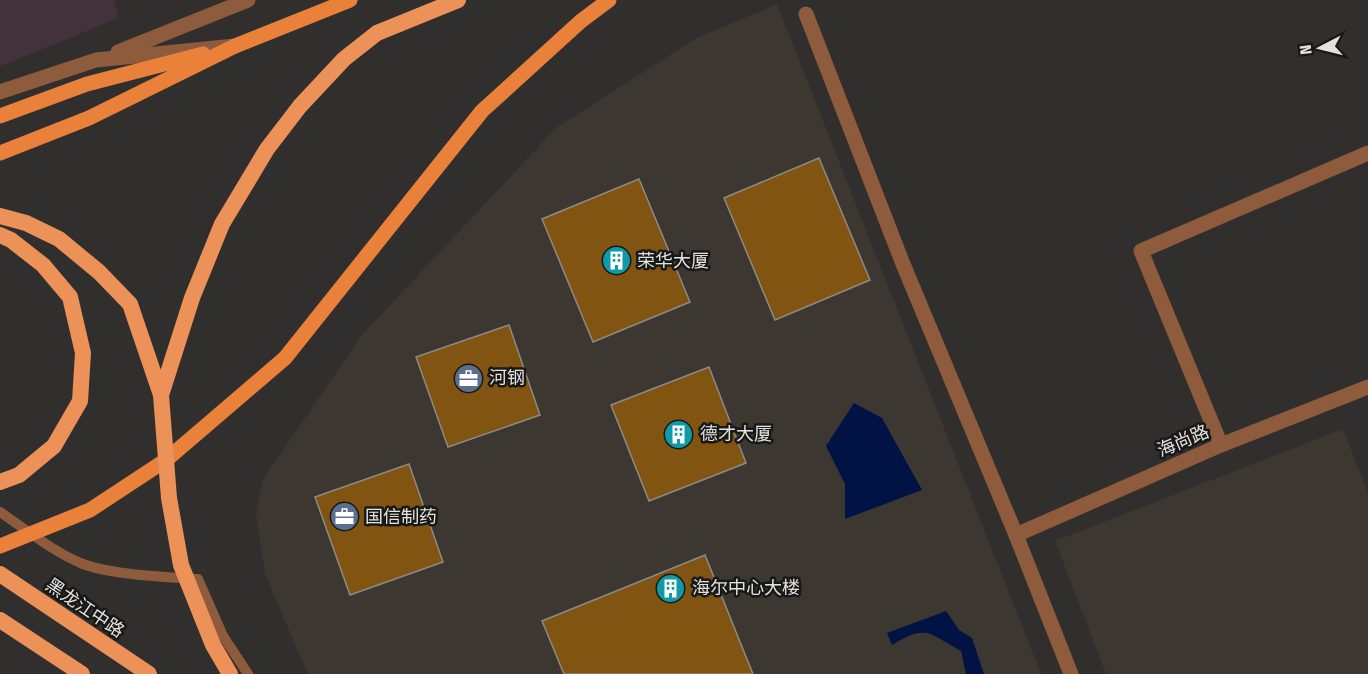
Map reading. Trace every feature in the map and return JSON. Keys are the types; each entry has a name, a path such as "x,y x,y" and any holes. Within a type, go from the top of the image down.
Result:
{"highway":[{"path":"161,395 192,298 222,224 267,149 300,106 344,59 377,33 458,0"},
{"path":"0,216 26,223 59,239 99,272 130,304 161,395 169,498 181,565 213,645 230,674"},
{"path":"0,235 11,240 43,265 70,297 83,352 80,400 54,446 19,475 0,482"},
{"name":"黑龙江中路","path":"0,574 149,674"},
{"path":"0,620 82,674"}],"main road":[{"path":"0,153 89,118 235,46 350,0"},
{"path":"0,546 90,510 166,460 285,358 482,111 581,21 609,0"},
{"path":"0,116 87,84 235,46"}],"street":[{"path":"0,92 96,60 248,0"},
{"path":"806,14 903,264 1016,535 1071,674"},
{"path":"96,60 235,46"},
{"path":"1221,445 1141,251 1368,153"},
{"name":"海尚路","path":"1016,535 1221,445 1368,387"}],"lane":[{"path":"0,512 83,564 123,572 198,579 223,636 248,674"}],"shaded area":[{"path":"0,0 114,0 119,18 0,66"},
{"path":"777,4 1041,674 309,674 265,574 256,514 263,479 362,335 556,128 695,39"},
{"path":"854,403 882,418 922,490 845,519 845,484 826,446"},
{"path":"1343,429 1368,493 1368,674 1106,674 1055,541"},
{"path":"946,611 959,630 972,638 984,674 966,674 961,651 927,633 904,638 892,645 887,633"}],"building":[{"path":"819,158 870,280 775,320 724,198"},
{"name":"荣华大厦","path":"639,179 690,302 593,342 542,219"},
{"path":"509,325 540,415 448,447 416,357"},
{"name":"德才大厦","path":"709,367 746,463 649,501 611,405"},
{"path":"409,464 443,562 350,595 315,497"},
{"name":"海尔中心大楼","path":"705,555 753,674 564,674 542,621"}],"place":[{"name":"荣华大厦","path":"616,261"},
{"name":"河钢","path":"468,378"},
{"name":"德才大厦","path":"679,434"},
{"name":"国信制药","path":"344,517"},
{"name":"海尔中心大楼","path":"671,588"}]}
